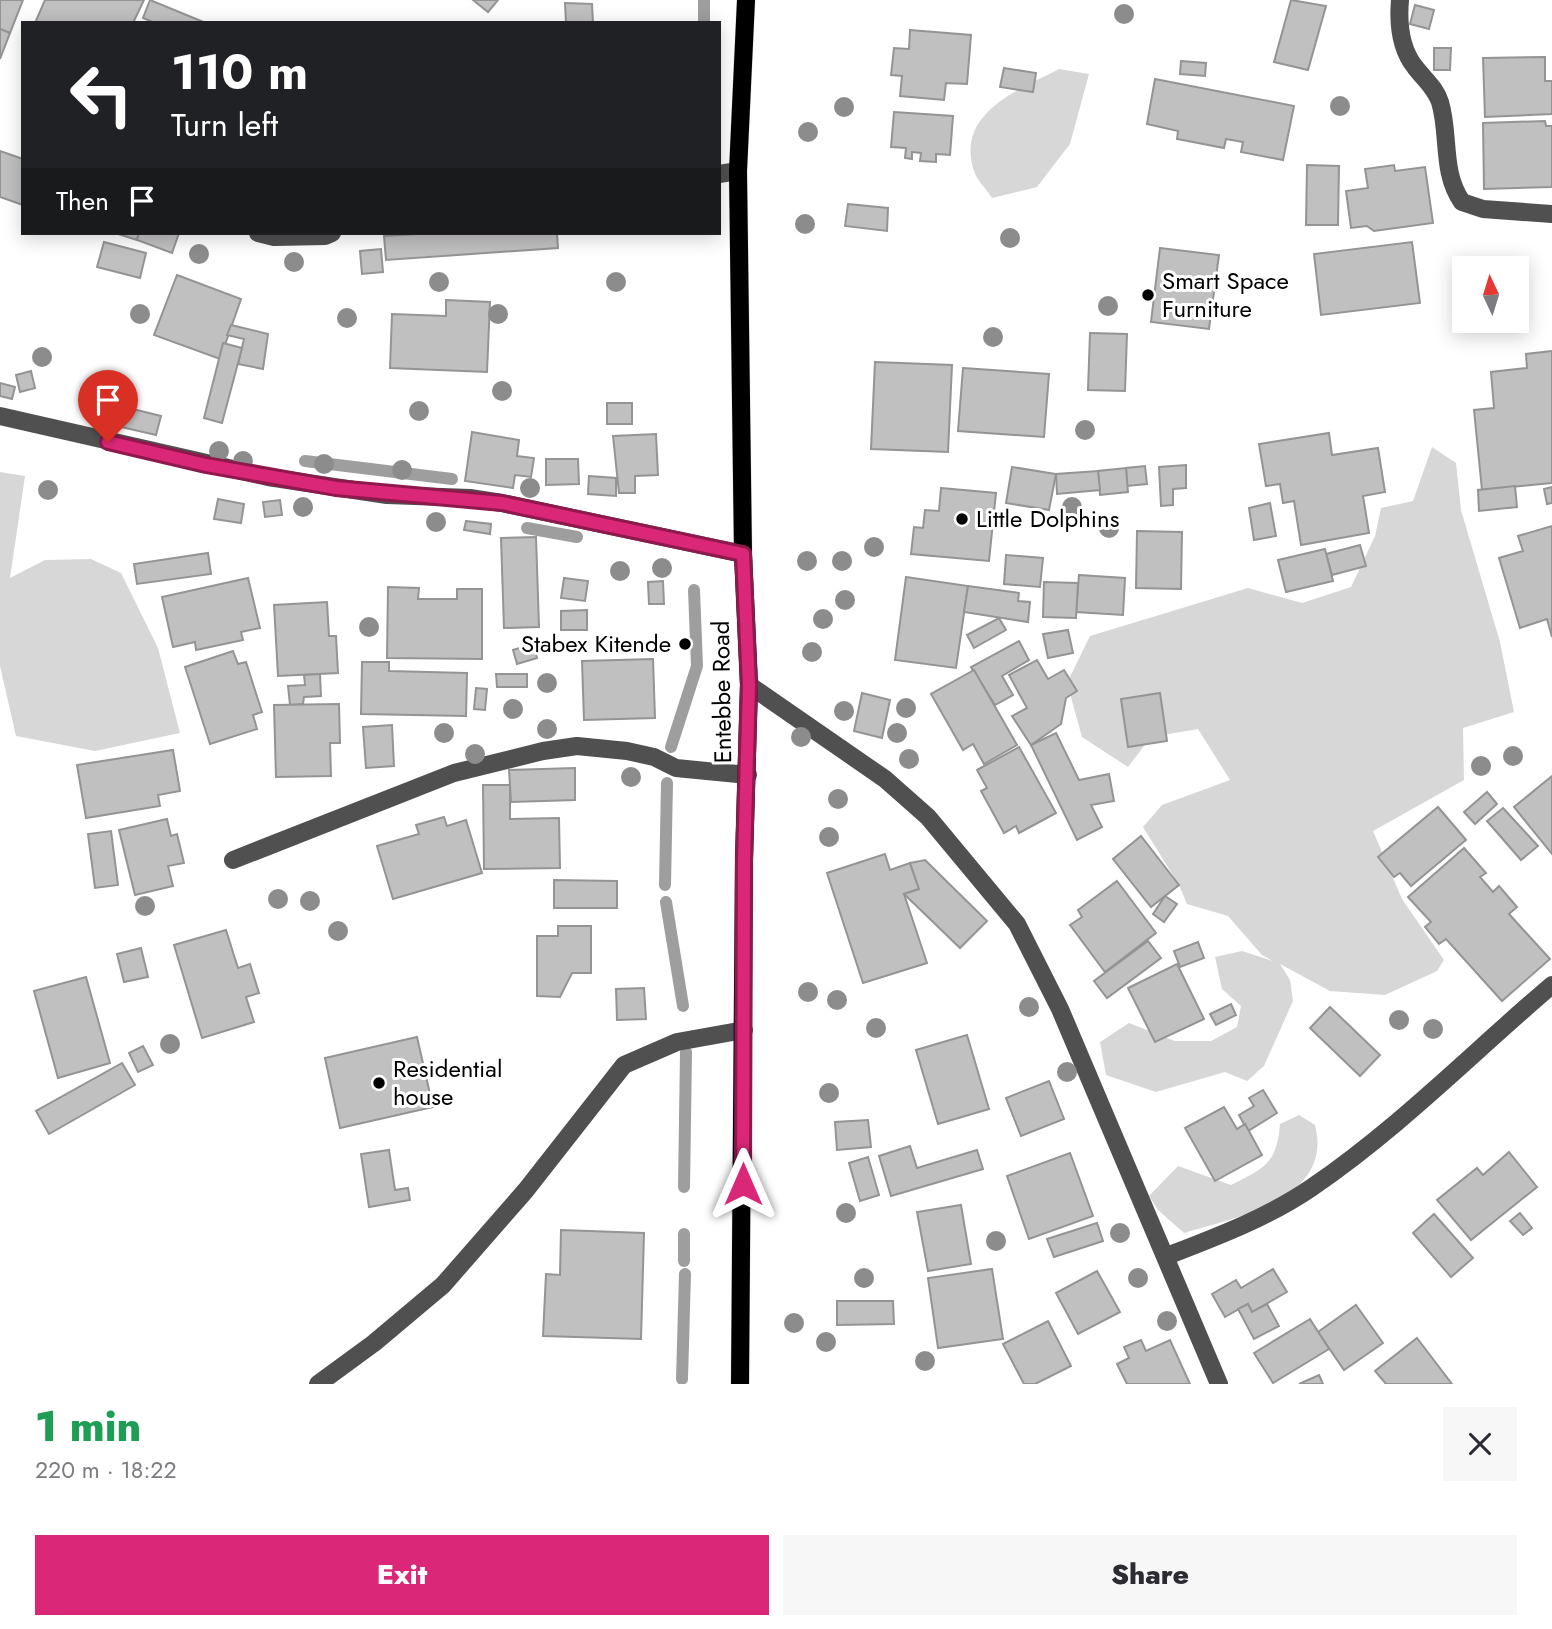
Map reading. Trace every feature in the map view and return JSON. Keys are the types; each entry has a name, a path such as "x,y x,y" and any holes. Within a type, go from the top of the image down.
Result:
{"main road":[{"name":"Entebbe Road","path":"740,1384 744,860 749,685 743,554 738,171 746,0"}],"street":[{"path":"1400,0 1402,40 1414,66 1436,92 1446,123 1449,176 1462,202 1483,209 1552,214"},
{"path":"721,174 738,171"},
{"path":"266,235 327,235"},
{"path":"0,416 268,477 387,495 470,498 502,503 743,554"},
{"path":"749,685 885,779 928,817 1017,924 1060,1009 1219,1384"},
{"path":"233,860 454,773 543,751 577,746 627,751 654,757 676,768 748,775"},
{"path":"1167,1256 1244,1226 1310,1189 1398,1123 1552,985"},
{"path":"318,1384 374,1343 443,1285 526,1190 624,1065 677,1042 744,1030"}],"shaded area":[{"path":"1059,69 1089,74 1070,144 1037,187 992,198 974,171 971,151 973,134 994,106 1009,95"},
{"path":"1432,447 1456,463 1461,510 1500,642 1514,712 1463,728 1464,780 1373,831 1402,899 1444,960 1437,971 1385,995 1330,991 1280,964 1290,980 1293,1001 1264,1066 1247,1081 1225,1072 1156,1092 1106,1075 1100,1042 1129,1023 1175,1041 1211,1041 1237,1027 1241,1006 1222,989 1215,957 1242,951 1273,961 1262,955 1228,916 1187,904 1179,885 1143,827 1162,805 1230,780 1198,729 1151,737 1128,767 1082,737 1067,683 1090,636 1248,588 1302,603 1351,587 1375,536 1381,508 1413,501"},
{"path":"0,472 25,476 10,578 45,560 91,559 121,573 158,648 180,733 95,751 16,736 0,666"},
{"path":"1299,1115 1315,1125 1317,1150 1310,1171 1296,1187 1277,1201 1230,1220 1184,1233 1158,1210 1149,1196 1178,1166 1231,1185 1243,1179 1261,1169 1272,1156 1280,1124"}],"building":[{"path":"0,0 23,0 10,33 0,29"},
{"path":"45,0 144,0 134,21 36,21"},
{"path":"150,0 201,21 150,21 143,18"},
{"path":"473,0 498,0 488,12"},
{"path":"1291,0 1326,6 1308,70 1274,62"},
{"path":"565,3 592,4 593,21 566,21"},
{"path":"1415,5 1434,10 1429,29 1410,24"},
{"path":"0,29 10,33 0,59"},
{"path":"910,30 971,35 967,84 946,83 944,100 900,96 902,76 891,75 894,48 909,49"},
{"path":"1434,48 1451,48 1450,70 1434,70"},
{"path":"1545,57 1545,81 1552,81 1552,114 1485,117 1483,58"},
{"path":"1181,61 1206,63 1205,76 1180,74"},
{"path":"1004,68 1036,73 1033,92 1000,87"},
{"path":"1155,79 1294,106 1283,160 1241,152 1243,142 1226,139 1224,148 1177,139 1178,131 1147,124"},
{"path":"894,112 953,116 950,155 936,154 936,162 920,161 921,153 912,152 912,159 905,158 906,148 891,147"},
{"path":"1545,121 1546,126 1552,126 1552,187 1484,189 1483,123"},
{"path":"0,151 21,158 21,204 0,197"},
{"path":"1307,165 1339,166 1338,225 1306,225"},
{"path":"1394,165 1395,171 1425,167 1433,223 1374,231 1367,226 1351,228 1346,191 1368,188 1365,169"},
{"path":"848,204 888,208 887,231 845,226"},
{"path":"121,235 138,235 137,240"},
{"path":"138,235 178,235 172,253 137,240"},
{"path":"557,235 558,248 386,260 384,236"},
{"path":"104,242 146,253 140,278 97,267"},
{"path":"1412,242 1420,303 1321,315 1314,254"},
{"path":"1160,248 1219,255 1209,329 1151,322"},
{"path":"381,249 383,272 362,274 360,251"},
{"path":"177,275 241,299 220,359 154,335"},
{"path":"446,300 490,302 487,372 390,368 392,314 446,316"},
{"path":"231,325 268,334 263,369 238,364 244,339 227,335"},
{"path":"1090,333 1127,334 1125,391 1088,390"},
{"path":"223,343 242,348 222,423 204,418"},
{"path":"1552,351 1552,483 1482,490 1474,410 1494,408 1491,372 1527,368 1526,354"},
{"path":"875,362 952,365 948,452 871,449"},
{"path":"963,368 1049,374 1044,437 958,431"},
{"path":"31,371 35,388 20,392 16,375"},
{"path":"0,383 15,387 12,399 0,396"},
{"path":"607,403 632,403 632,424 607,424"},
{"path":"121,406 161,416 156,435 117,426"},
{"path":"472,432 519,440 517,456 534,458 531,477 515,475 513,488 465,481"},
{"path":"1329,433 1332,455 1378,448 1385,492 1363,496 1369,533 1301,545 1294,501 1283,503 1280,484 1266,486 1259,444"},
{"path":"656,434 658,475 635,476 635,493 619,493 613,436"},
{"path":"546,459 578,459 579,484 546,485"},
{"path":"1186,465 1186,488 1173,489 1173,505 1161,506 1159,467"},
{"path":"1145,466 1147,484 1127,486 1126,468"},
{"path":"1012,467 1056,474 1049,510 1006,503"},
{"path":"1126,468 1128,492 1100,495 1098,471"},
{"path":"1098,471 1100,490 1057,494 1056,474"},
{"path":"589,476 616,478 616,496 588,494"},
{"path":"1515,486 1517,507 1479,511 1478,490"},
{"path":"1552,487 1552,503 1547,504 1544,489"},
{"path":"941,488 996,493 989,561 911,554 914,527 923,528 925,510 939,511"},
{"path":"218,499 244,504 241,523 214,519"},
{"path":"280,500 282,515 265,517 263,502"},
{"path":"1270,503 1276,536 1254,540 1249,508"},
{"path":"466,521 491,524 490,534 464,530"},
{"path":"1552,526 1552,637 1547,619 1520,628 1499,558 1523,551 1518,536"},
{"path":"1137,531 1182,532 1181,589 1136,588"},
{"path":"536,537 539,627 504,628 501,538"},
{"path":"1360,545 1366,566 1332,575 1326,554"},
{"path":"1325,549 1333,581 1286,592 1278,560"},
{"path":"208,553 211,574 137,584 134,564"},
{"path":"1006,555 1043,558 1040,587 1004,584"},
{"path":"1079,575 1125,578 1123,615 1076,612"},
{"path":"906,577 968,586 956,668 895,660"},
{"path":"248,578 260,628 241,632 243,640 196,650 195,642 173,647 162,597"},
{"path":"564,578 588,581 585,601 561,598"},
{"path":"663,581 664,604 649,604 648,582"},
{"path":"1044,582 1078,583 1076,618 1043,617"},
{"path":"968,586 1019,593 1018,601 1030,602 1028,622 964,612"},
{"path":"388,587 419,588 418,599 457,599 457,589 482,589 482,659 387,658"},
{"path":"327,602 329,636 336,636 338,673 278,676 274,605"},
{"path":"587,610 587,630 561,630 561,611"},
{"path":"999,618 1006,630 974,648 967,635"},
{"path":"1068,630 1073,653 1048,658 1043,634"},
{"path":"1019,641 1029,660 1002,676 1013,695 995,705 971,667"},
{"path":"533,644 537,658 517,664 513,650"},
{"path":"233,651 238,664 246,662 262,712 253,715 257,729 210,744 185,667"},
{"path":"653,659 655,718 584,720 582,661"},
{"path":"1037,660 1048,679 1064,670 1077,691 1066,698 1061,724 1031,745 1012,716 1027,708 1009,675"},
{"path":"362,662 389,662 389,671 467,673 466,716 361,714"},
{"path":"974,670 1017,745 984,764 973,744 963,750 931,694"},
{"path":"320,674 321,696 304,697 303,704 290,705 288,686 305,685 304,675"},
{"path":"496,674 527,674 527,687 497,687"},
{"path":"476,688 487,689 485,710 474,709"},
{"path":"862,693 890,700 882,738 854,731"},
{"path":"1160,693 1167,741 1128,747 1121,699"},
{"path":"339,704 340,743 330,743 331,776 276,777 274,705"},
{"path":"392,725 394,766 366,768 363,727"},
{"path":"1056,733 1079,780 1109,774 1114,801 1091,805 1102,827 1077,840 1031,745"},
{"path":"1019,747 1056,813 1019,833 1016,826 1004,833 981,791 987,788 977,770"},
{"path":"173,750 180,791 158,795 160,806 86,818 77,765"},
{"path":"575,768 575,800 511,802 509,770"},
{"path":"1552,776 1552,854 1514,807"},
{"path":"483,785 510,785 510,819 559,818 560,868 484,869"},
{"path":"1487,792 1497,804 1475,824 1464,812"},
{"path":"1438,807 1466,840 1411,886 1400,873 1394,877 1378,857"},
{"path":"1503,808 1538,846 1521,860 1487,821"},
{"path":"444,817 447,826 466,820 482,873 393,899 377,846 419,834 416,825"},
{"path":"167,819 171,836 177,834 184,863 168,866 173,886 135,895 119,830"},
{"path":"111,831 118,885 95,888 88,834"},
{"path":"1141,836 1179,885 1151,907 1113,859"},
{"path":"1464,848 1486,873 1480,877 1493,892 1499,886 1517,907 1509,914 1550,959 1502,1001 1446,939 1439,944 1425,927 1431,922 1408,897"},
{"path":"885,854 890,870 910,863 919,889 904,894 927,963 863,983 827,873"},
{"path":"925,860 987,921 960,948 904,894 919,889 910,863"},
{"path":"554,880 617,881 617,908 554,908"},
{"path":"1117,881 1156,933 1105,972 1070,925 1082,917 1078,910"},
{"path":"1165,896 1177,904 1164,922 1153,914"},
{"path":"558,926 591,926 591,973 572,973 560,997 537,996 537,936 558,936"},
{"path":"226,930 238,968 250,964 259,993 246,997 254,1022 202,1038 174,945"},
{"path":"1148,941 1161,958 1107,998 1094,981"},
{"path":"1198,942 1204,958 1180,967 1174,951"},
{"path":"141,948 148,977 124,982 117,954"},
{"path":"1177,964 1204,1019 1155,1042 1128,988"},
{"path":"86,977 110,1063 58,1078 34,991"},
{"path":"644,988 646,1019 617,1020 616,989"},
{"path":"1231,1004 1236,1015 1216,1025 1210,1014"},
{"path":"1330,1007 1380,1055 1360,1076 1310,1028"},
{"path":"967,1035 989,1109 938,1124 916,1050"},
{"name":"Residential house","path":"417,1037 433,1107 340,1128 325,1058"},
{"path":"143,1046 153,1065 138,1072 129,1053"},
{"path":"122,1063 135,1085 49,1134 36,1111"},
{"path":"1049,1081 1064,1119 1021,1136 1006,1098"},
{"path":"1263,1090 1277,1113 1248,1131 1239,1115 1254,1106 1249,1098"},
{"path":"1224,1107 1237,1129 1245,1124 1262,1155 1215,1181 1185,1128"},
{"path":"868,1120 871,1147 837,1150 835,1122"},
{"path":"910,1146 917,1168 977,1150 983,1169 891,1196 879,1156"},
{"path":"389,1150 395,1190 408,1188 410,1200 369,1207 361,1154"},
{"path":"1509,1152 1537,1187 1471,1240 1437,1200 1477,1168 1483,1175"},
{"path":"1070,1153 1093,1216 1029,1239 1007,1176"},
{"path":"868,1157 879,1195 860,1201 849,1163"},
{"path":"961,1205 971,1264 928,1271 917,1212"},
{"path":"1520,1213 1532,1228 1523,1235 1510,1221"},
{"path":"1434,1214 1473,1258 1451,1277 1413,1233"},
{"path":"1097,1223 1103,1241 1054,1257 1047,1239"},
{"path":"561,1230 644,1233 641,1339 543,1336 546,1274 560,1275"},
{"path":"992,1269 1003,1339 938,1348 928,1278"},
{"path":"1273,1269 1287,1292 1252,1312 1248,1304 1225,1317 1212,1294 1236,1280 1241,1288"},
{"path":"1097,1271 1120,1312 1078,1334 1056,1293"},
{"path":"837,1301 893,1301 894,1324 837,1325"},
{"path":"1248,1304 1252,1312 1267,1304 1279,1326 1254,1339 1238,1309"},
{"path":"1356,1305 1383,1343 1344,1370 1318,1332"},
{"path":"1310,1319 1329,1349 1273,1383 1254,1353"},
{"path":"1048,1321 1071,1366 1035,1384 1024,1384 1003,1344"},
{"path":"1417,1338 1452,1384 1386,1384 1375,1371"},
{"path":"1141,1340 1146,1351 1170,1340 1190,1384 1127,1384 1117,1364 1129,1358 1124,1347"},
{"path":"1319,1375 1323,1384 1299,1384"}],"waterway":[{"path":"704,0 704,21"},
{"path":"305,461 452,479"},
{"path":"527,528 577,537"},
{"path":"671,747 697,666 694,590"},
{"path":"665,885 667,783"},
{"path":"666,902 683,1006"},
{"path":"684,1187 686,1052"},
{"path":"684,1234 684,1261"},
{"path":"682,1379 685,1274"}],"place":[{"name":"Smart Space Furniture","path":"1148,295"},
{"name":"Little Dolphins","path":"962,519"},
{"name":"Stabex Kitende","path":"685,644"},
{"name":"Residential house","path":"379,1083"}],"route":[{"path":"108,442 206,465 336,488 387,495 470,498 502,503 743,554 749,685 744,860 743,1184"}]}
